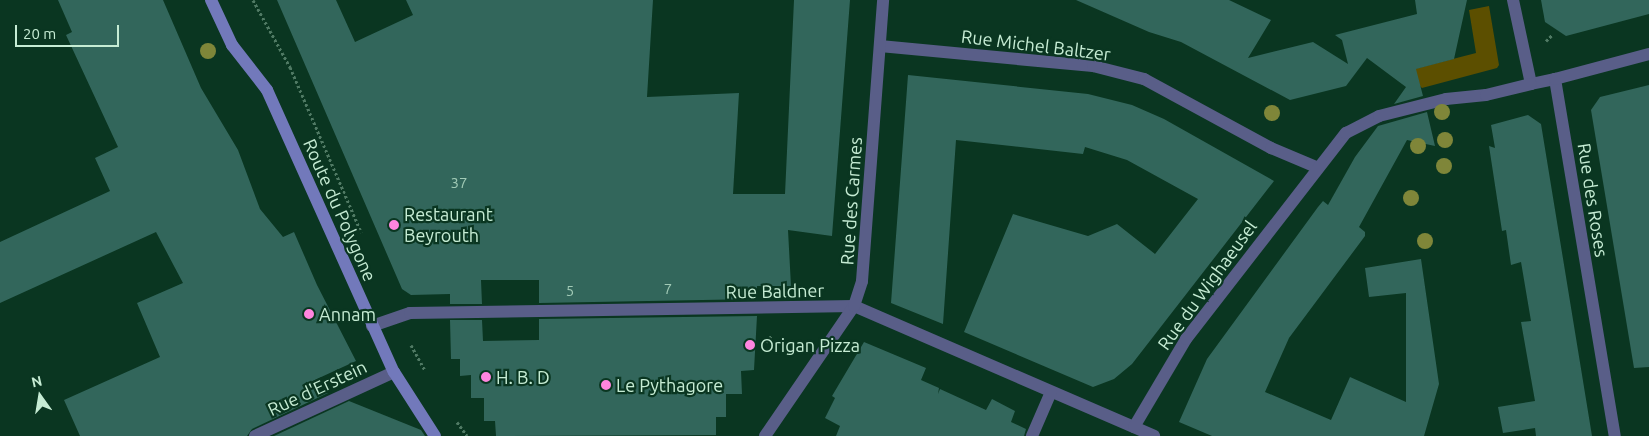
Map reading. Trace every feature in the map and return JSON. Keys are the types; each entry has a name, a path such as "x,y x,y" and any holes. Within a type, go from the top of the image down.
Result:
{"street":[{"name":"Route du Polygone","path":"211,0 232,45 267,90 394,372 435,436"},
{"name":"Rue des Carmes","path":"765,436 854,306 862,282 883,0"},
{"path":"1513,0 1531,84 1649,54"},
{"name":"Rue Michel Baltzer","path":"880,46 1093,66 1144,79 1271,148 1316,167"},
{"name":"Rue des Roses","path":"1555,79 1615,436"},
{"name":"Rue du Wighaeusel","path":"1134,427 1186,339 1334,144 1362,123 1446,99 1486,95 1531,84"},
{"name":"Rue Baldner","path":"372,326 396,315 854,306 1154,436"},
{"name":"Rue d'Erstein","path":"255,436 394,372"},
{"path":"1032,436 1051,392"}],"path":[{"path":"253,0 290,67 362,237"},
{"path":"396,315 427,374"},
{"path":"766,342 772,335"},
{"path":"456,420 467,436"}],"shaded area":[{"path":"1489,6 1499,65 1497,68 1422,88 1419,85 1414,69 1476,53 1469,10"}],"building":[{"path":"58,0 163,0 201,88 238,150 260,209 283,237 294,232 317,285 356,361 306,384 328,393 252,429 247,436 80,436 64,400 160,357 137,303 183,283 156,232 0,303 0,242 110,191 95,158 118,147 66,35 72,32"},
{"path":"277,0 336,0 355,42 413,15 406,0 653,0 647,97 739,93 733,194 785,194 794,0 850,0 832,236 788,230 791,286 757,286 757,299 539,303 539,280 481,280 482,304 450,304 450,294 411,295 402,289"},
{"path":"1076,0 1229,0 1271,20 1248,58 1313,42 1348,64 1342,40 1335,35 1417,14 1415,0 1467,0 1454,59 1416,69 1423,96 1394,104 1406,87 1367,58 1346,86 1290,100 1181,42 1149,32"},
{"path":"1541,0 1649,0 1649,14 1566,36 1545,22"},
{"path":"908,75 1088,94 1132,105 1164,119 1274,181 1132,364 1114,379 1093,387 964,332 1013,214 1088,236 1117,224 1155,254 1198,199 1127,160 1085,147 1083,154 956,140 943,324 891,303"},
{"path":"1649,85 1649,367 1634,368 1591,110 1600,97"},
{"path":"1427,112 1435,146 1407,140 1359,227 1365,232 1365,236 1289,338 1265,392 1331,420 1350,377 1406,402 1406,293 1369,297 1365,268 1421,259 1439,384 1424,436 1212,436 1179,422 1207,359 1318,207 1323,201 1328,205 1355,157 1378,126"},
{"path":"1528,115 1541,124 1592,436 1536,436 1535,428 1503,433 1498,407 1535,401 1521,322 1531,321 1521,262 1511,265 1506,230 1502,231 1489,146 1495,148 1491,125"},
{"name":"Le Pythagore","path":"757,316 754,370 741,371 742,394 726,394 726,417 716,417 716,435 496,436 495,421 484,421 484,398 471,398 471,375 460,376 460,359 451,359 450,320 482,320 483,341 539,340 539,319"},
{"path":"864,342 926,368 921,380 939,388 938,394 940,389 986,410 992,399 1015,411 1011,422 1026,429 1024,436 836,436 840,426 825,418 835,398 832,396"},
{"path":"349,401 421,430 425,436 274,436"}],"place":[{"name":"Restaurant Beyrouth","path":"394,225"},
{"name":"Annam","path":"309,314"},
{"name":"Origan Pizza","path":"750,345"},
{"name":"H. B. D","path":"486,377"},
{"name":"Le Pythagore","path":"606,385"}]}
